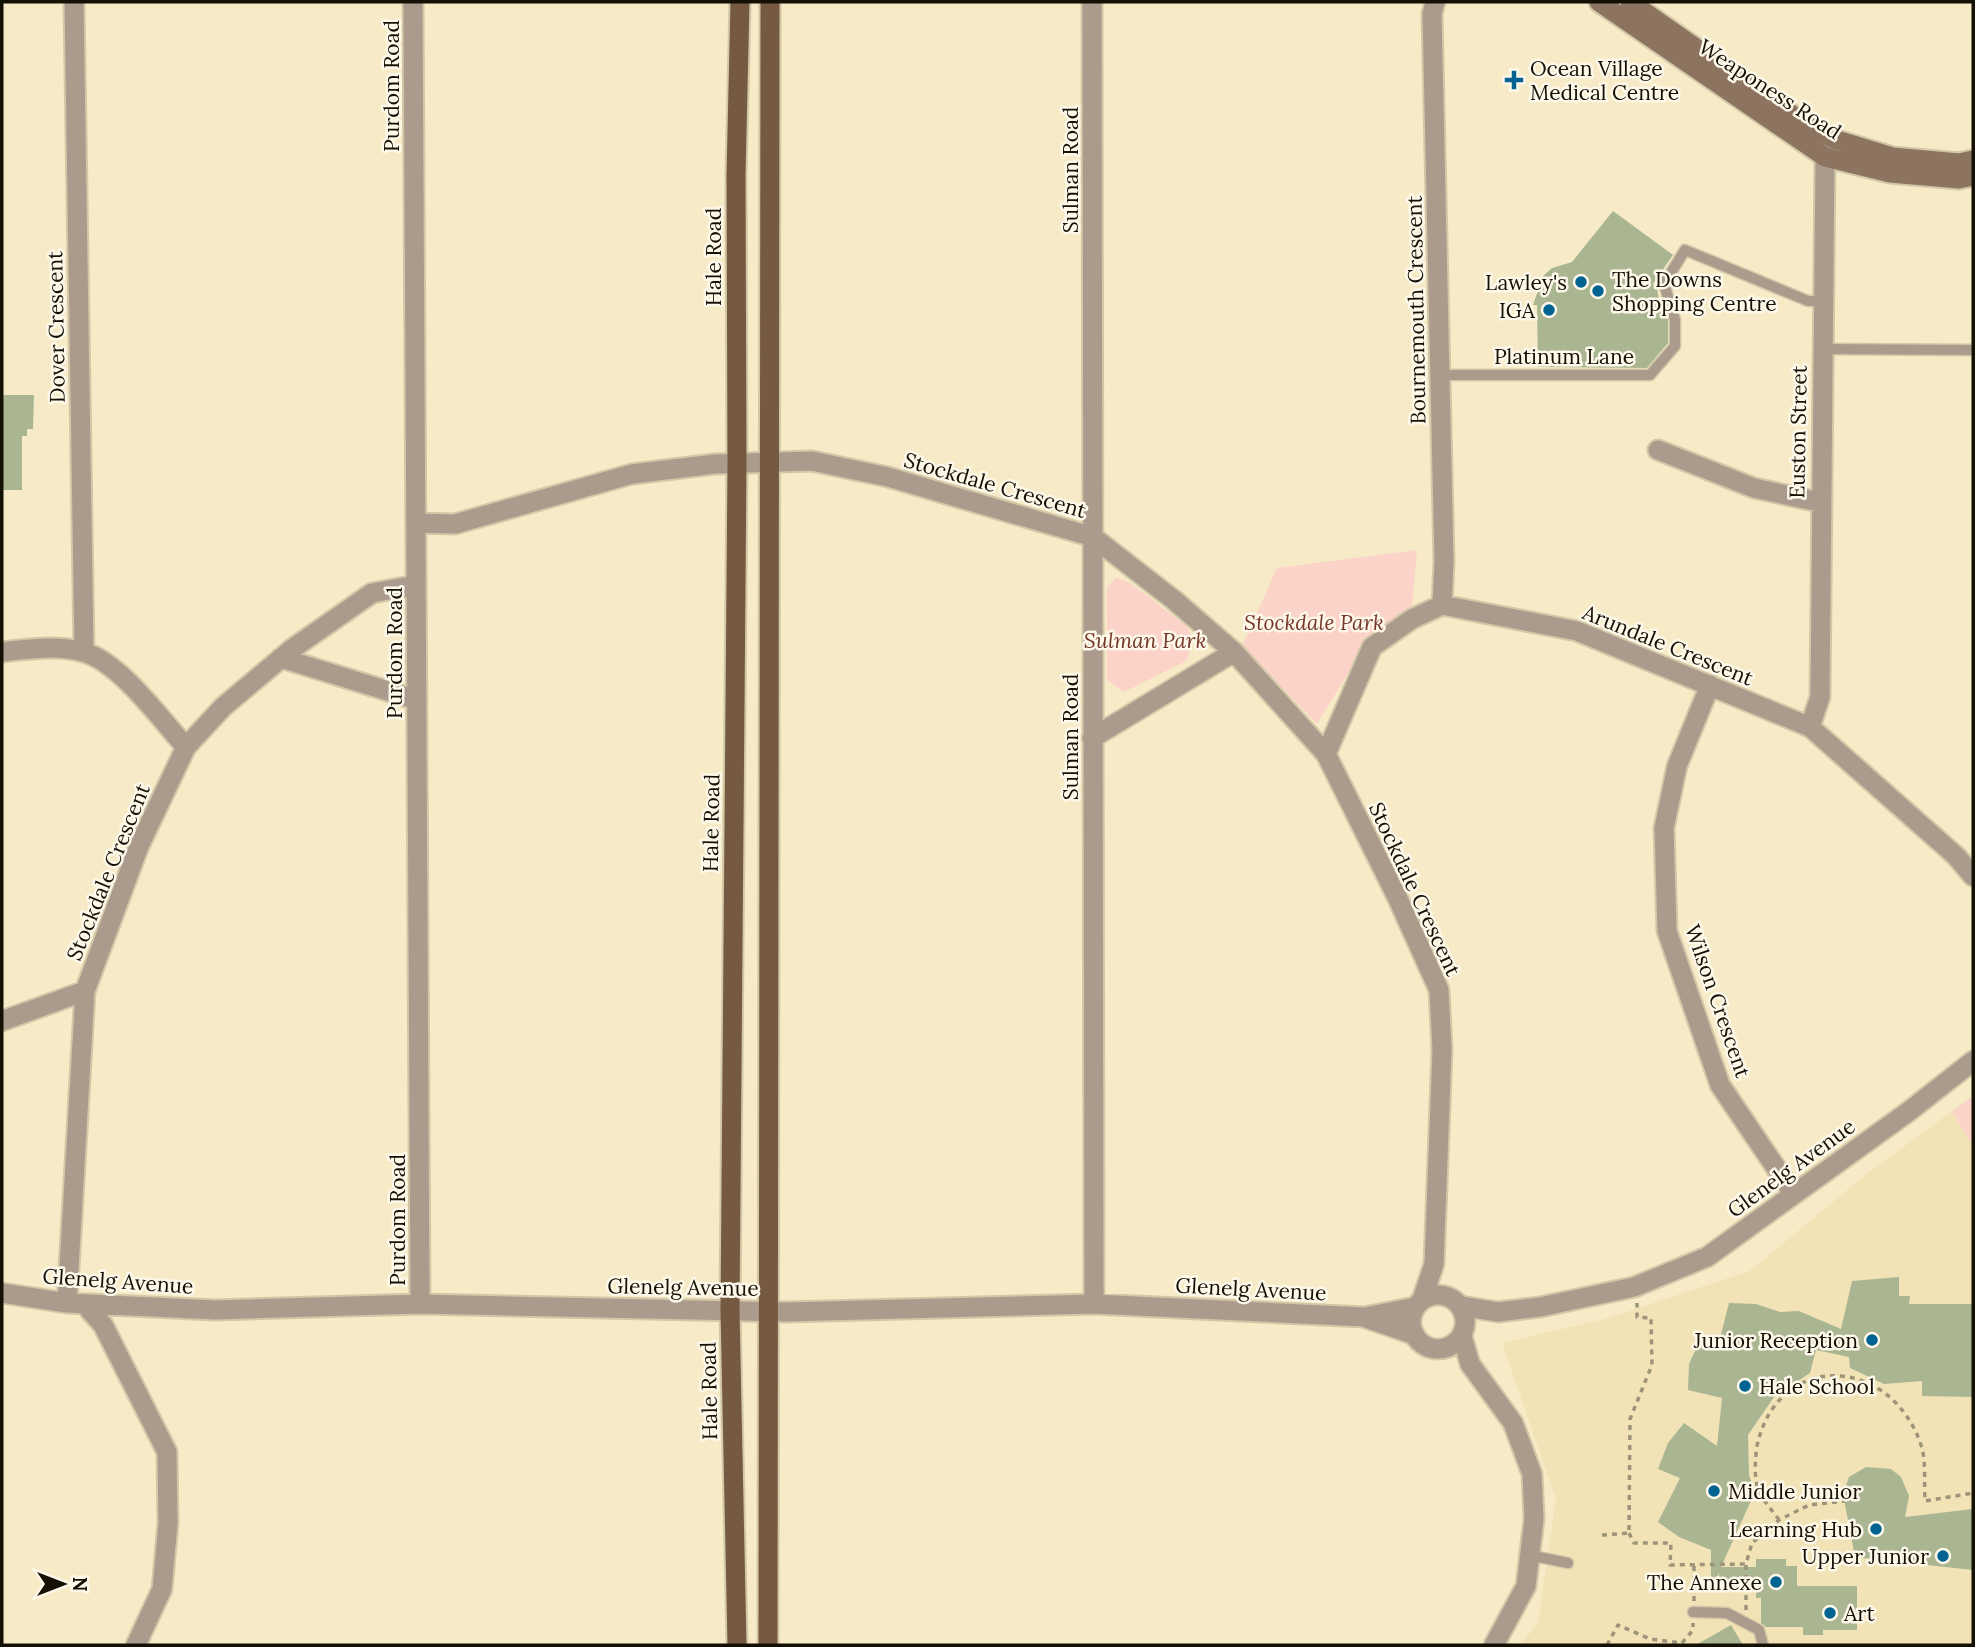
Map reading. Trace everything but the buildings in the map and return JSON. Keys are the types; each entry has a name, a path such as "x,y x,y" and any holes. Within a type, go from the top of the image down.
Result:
{"main road":[{"name":"Hale Road","path":"737,1645 730,1311 737,463 736,174 740,2"},
{"path":"768,1645 770,2"},
{"name":"Weaponess Road","path":"1600,2 1825,157 1890,173 1959,179 1973,176"},
{"name":"Weaponess Road","path":"1630,2 1798,119 1834,139 1893,157 1959,163 1973,160"}],"street":[{"name":"Dover Crescent","path":"74,2 83,652"},
{"name":"Purdom Road","path":"413,2 420,1304"},
{"name":"Sulman Road","path":"1092,2 1094,1304"},
{"name":"Bournemouth Crescent","path":"1432,6 1444,562 1442,605"},
{"name":"Euston Street","path":"1810,727 1820,698 1819,502 1825,157 1834,139"},
{"path":"1658,450 1754,488 1819,502"},
{"name":"Stockdale Crescent","path":"416,523 455,524 632,474 737,463 813,461 888,477 1093,537 1174,600 1234,652 1326,754 1398,899 1439,990 1442,1050 1434,1264 1419,1303"},
{"name":"Stockdale Crescent","path":"76,1304 85,991 139,846 186,747 223,707 281,658 372,593 416,585"},
{"path":"1326,754 1373,648 1412,619 1442,605"},
{"name":"Arundale Crescent","path":"1442,605 1577,631 1810,727 1956,856 1973,876"},
{"path":"2,652 25,649 83,652 113,668 186,747"},
{"path":"1092,738 1234,652"},
{"path":"281,658 417,700"},
{"name":"Wilson Crescent","path":"1710,685 1677,766 1664,828 1667,932 1720,1085 1793,1194"},
{"path":"2,1021 85,991"},
{"name":"Glenelg Avenue","path":"2,1293 76,1304 215,1310 420,1304 769,1311 1094,1304 1365,1317 1415,1335 1427,1347 1440,1350 1455,1344 1463,1334 1498,1312 1634,1287 1707,1257 1908,1112 1973,1061"},
{"name":"Stockdale Crescent","path":"1434,1264 1453,1301"},
{"name":"Glenelg Avenue","path":"1365,1317 1419,1303 1434,1295 1498,1312"},
{"path":"1453,1301 1465,1315 1463,1334 1471,1364 1513,1423 1532,1474 1534,1519 1526,1586 1494,1645"},
{"path":"1415,1335 1411,1318 1419,1303"},
{"path":"76,1304 109,1336 167,1452 169,1523 162,1589 136,1645"},
{"path":"1440,1350 1471,1364"}],"lane":[{"name":"Platinum Lane","path":"1440,375 1650,375 1675,346 1675,320 1664,284 1685,250 1808,301 1823,301"},
{"path":"1822,349 1973,350"},
{"path":"1530,1555 1568,1563"},
{"path":"1693,1612 1727,1613 1759,1630 1763,1645"}],"path":[{"path":"1637,1300 1637,1317 1651,1318 1653,1365 1630,1419 1629,1533 1634,1543 1671,1543 1670,1565 1746,1564"},
{"path":"1779,1520 1758,1489 1755,1457 1762,1424 1780,1400 1803,1383 1826,1376 1859,1378 1881,1388 1903,1408 1922,1449 1925,1501 1973,1493"},
{"path":"1746,1623 1746,1564 1752,1543 1779,1520 1809,1505 1845,1501"},
{"path":"1602,1535 1629,1533"},
{"path":"1607,1645 1618,1625 1650,1639 1682,1643 1693,1630 1694,1564"}],"shaded area":[{"name":"Hale School","path":"1973,1096 1973,1645 1520,1645 1538,1623 1556,1499 1502,1343 1605,1319 1750,1271 1869,1172"}],"green space":[{"name":"Stockdale Park","path":"1417,550 1412,605 1366,644 1317,724 1242,646 1277,568"},
{"name":"Sulman Park","path":"1116,578 1129,582 1187,626 1194,642 1186,661 1124,692 1107,680 1107,587"},
{"path":"1973,1096 1973,1146 1952,1112"}],"place":[{"name":"Ocean Village Medical Centre","path":"1514,80"},
{"name":"Lawley's","path":"1581,282"},
{"name":"The Downs Shopping Centre","path":"1598,291"},
{"name":"IGA","path":"1549,310"},
{"name":"Junior Reception","path":"1872,1340"},
{"name":"Hale School","path":"1745,1386"},
{"name":"Middle Junior","path":"1714,1491"},
{"name":"Learning Hub","path":"1876,1529"},
{"name":"Upper Junior","path":"1943,1556"},
{"name":"The Annexe","path":"1776,1582"},
{"name":"Art","path":"1830,1613"}]}
